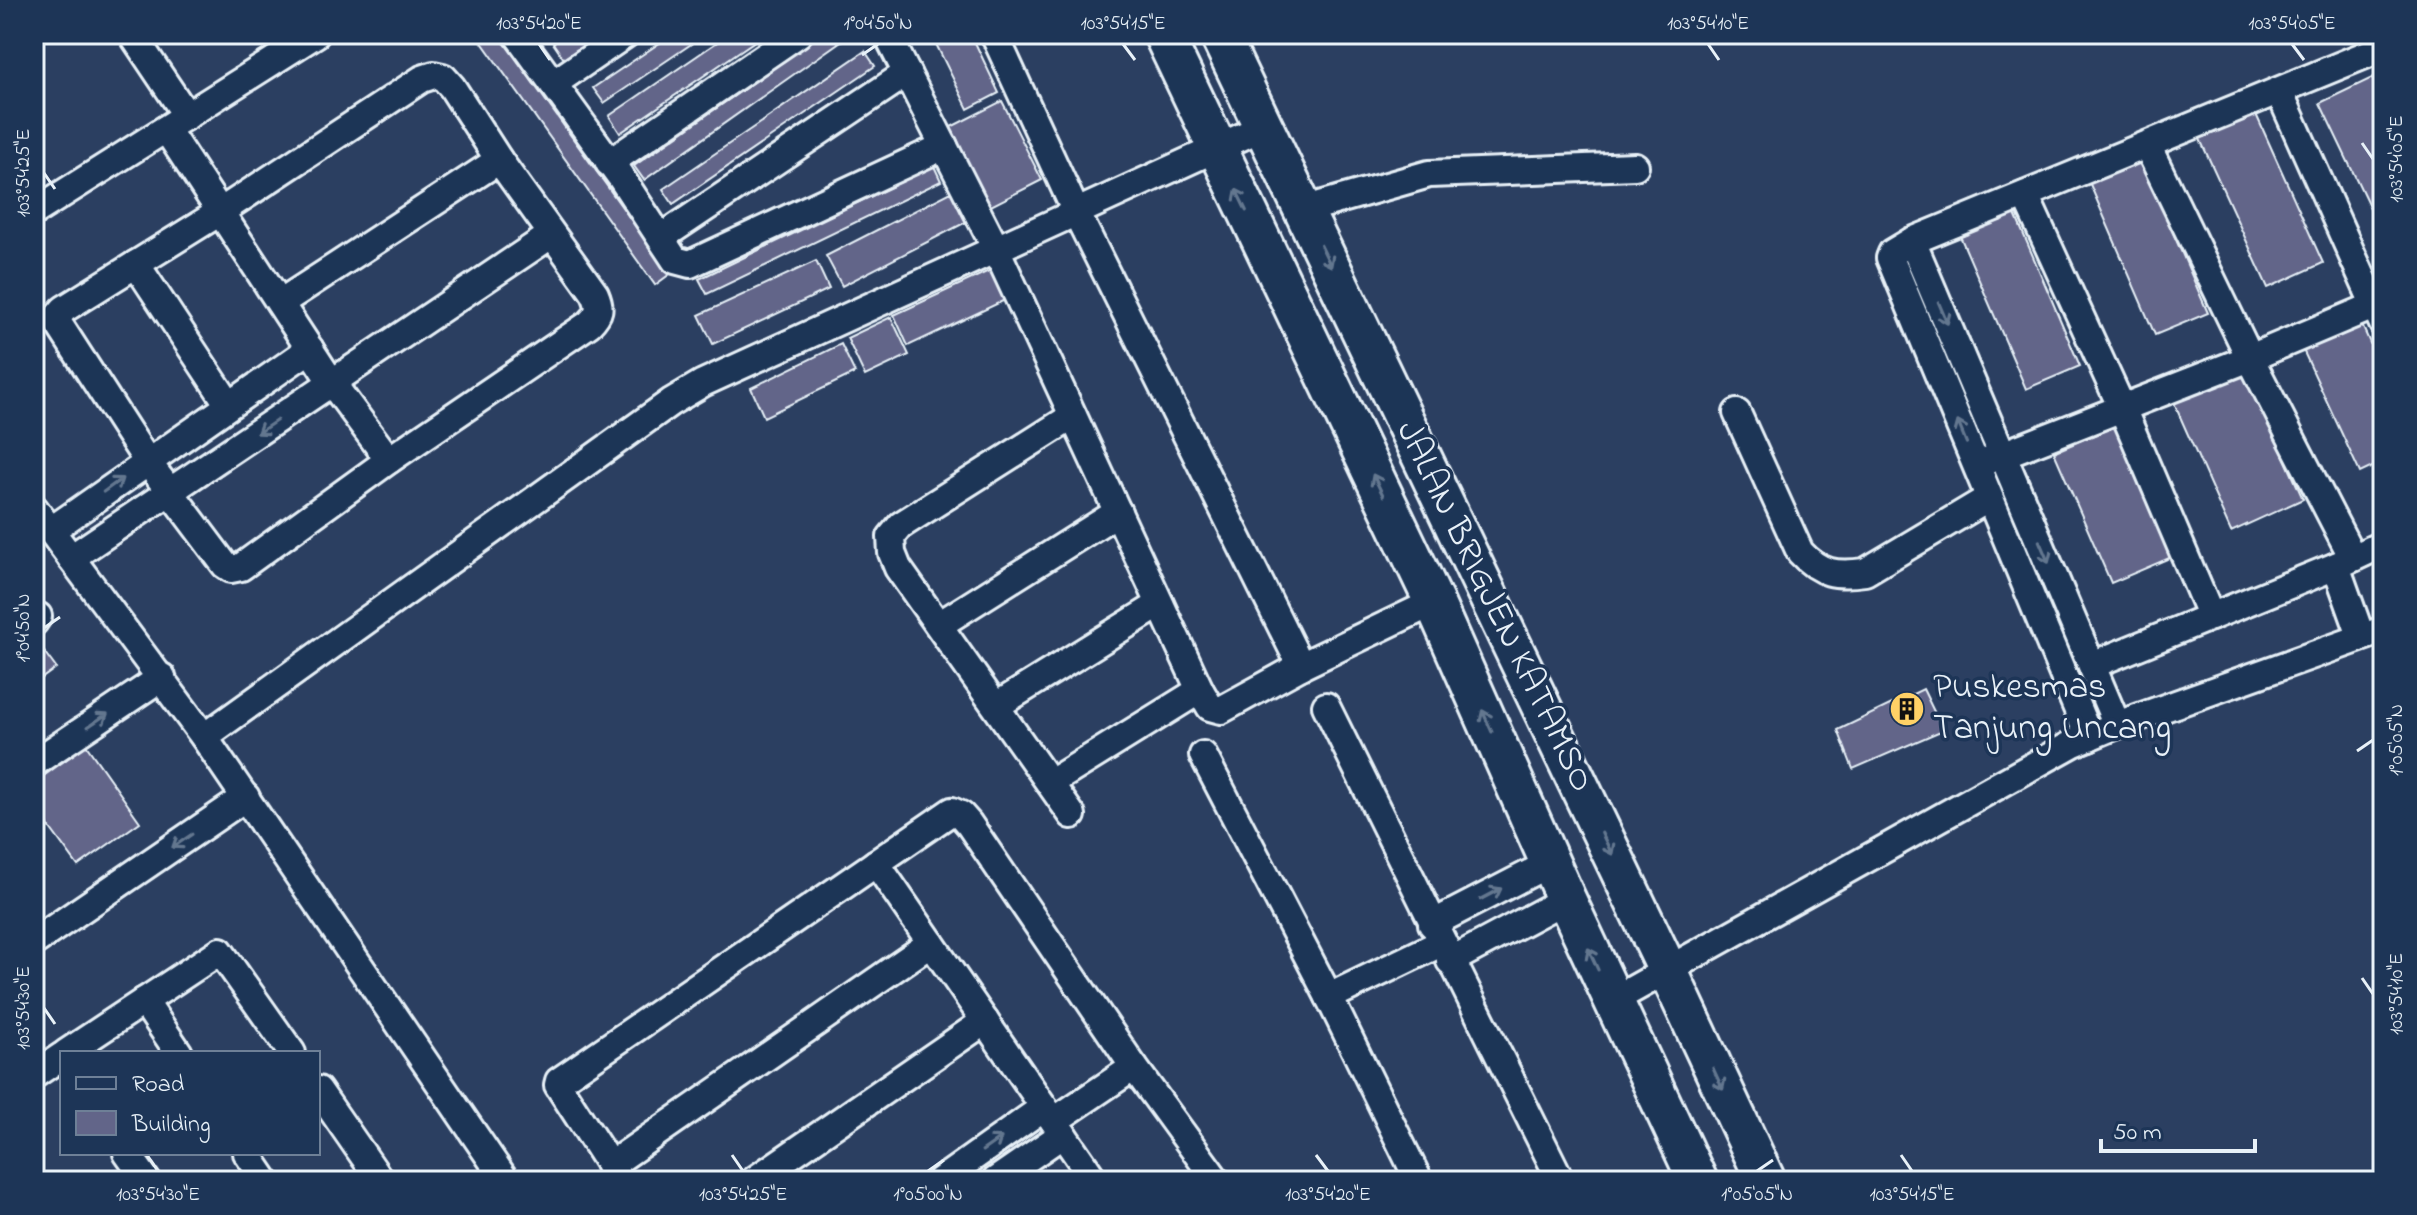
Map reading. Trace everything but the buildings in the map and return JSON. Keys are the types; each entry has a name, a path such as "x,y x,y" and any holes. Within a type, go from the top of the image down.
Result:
{"highway":[{"name":"JALAN BRIGJEN KATAMSO","path":"1163,34 1434,602 1612,1001 1698,1181"},
{"name":"JALAN BRIGJEN KATAMSO","path":"1219,34 1766,1181"}],"street":[{"path":"132,34 220,212 332,383 389,460"},
{"path":"34,212 316,34"},
{"path":"517,34 662,237 675,260 690,264 944,146"},
{"path":"553,84 626,34"},
{"path":"609,163 798,34"},
{"path":"887,34 996,249 1210,707 1221,710 1301,666 1434,602"},
{"path":"994,34 1076,212 1301,666"},
{"path":"2089,737 1890,258 1892,253 1912,241 2375,51 2383,56"},
{"path":"662,237 907,73"},
{"path":"434,75 443,77 499,160 595,294 600,306 598,315 236,569 225,565 147,461 58,323 58,316 64,309 220,212 422,79 434,75"},
{"path":"1975,465 2380,311 2279,91"},
{"path":"204,737 692,389 1263,127"},
{"path":"1612,1001 2089,737 2372,633 2345,562 2147,145"},
{"path":"280,303 499,160"},
{"path":"1303,210 1429,174 1635,166"},
{"path":"2025,195 2122,408 2211,617"},
{"path":"71,558 551,235"},
{"path":"1912,241 2117,725"},
{"path":"136,264 229,405"},
{"path":"50,531 310,349"},
{"path":"1737,413 1800,552 1813,566 1826,571 1844,575 1865,572 1989,498"},
{"path":"1072,815 898,568 892,553 891,537 901,525 1073,416"},
{"path":"34,508 162,677 506,1181"},
{"path":"939,625 1118,512"},
{"path":"2092,665 2383,544"},
{"path":"996,706 1160,604"},
{"path":"34,763 162,677"},
{"path":"1050,783 1200,690"},
{"path":"1326,706 1561,1181"},
{"path":"1203,755 1329,997 1419,1181"},
{"path":"34,942 246,797"},
{"path":"931,943 614,1174 558,1085 559,1081 952,811 961,815 1134,1067 1217,1181"},
{"path":"876,863 1095,1181"},
{"path":"1441,942 1550,863"},
{"path":"1329,997 1441,942 1566,899"},
{"path":"71,1051 220,951 291,1051"},
{"path":"144,1001 178,1051"},
{"path":"753,1181 985,1021"},
{"path":"34,1075 60,1058"},
{"path":"940,1181 1054,1121 1134,1067"},
{"path":"320,1093 381,1181"},
{"path":"995,1181 1054,1121"},
{"path":"128,1155 147,1181"},
{"path":"248,1155 266,1181"}],"place":[{"name":"Puskesmas Tanjung Uncang","path":"1907,709"}]}
